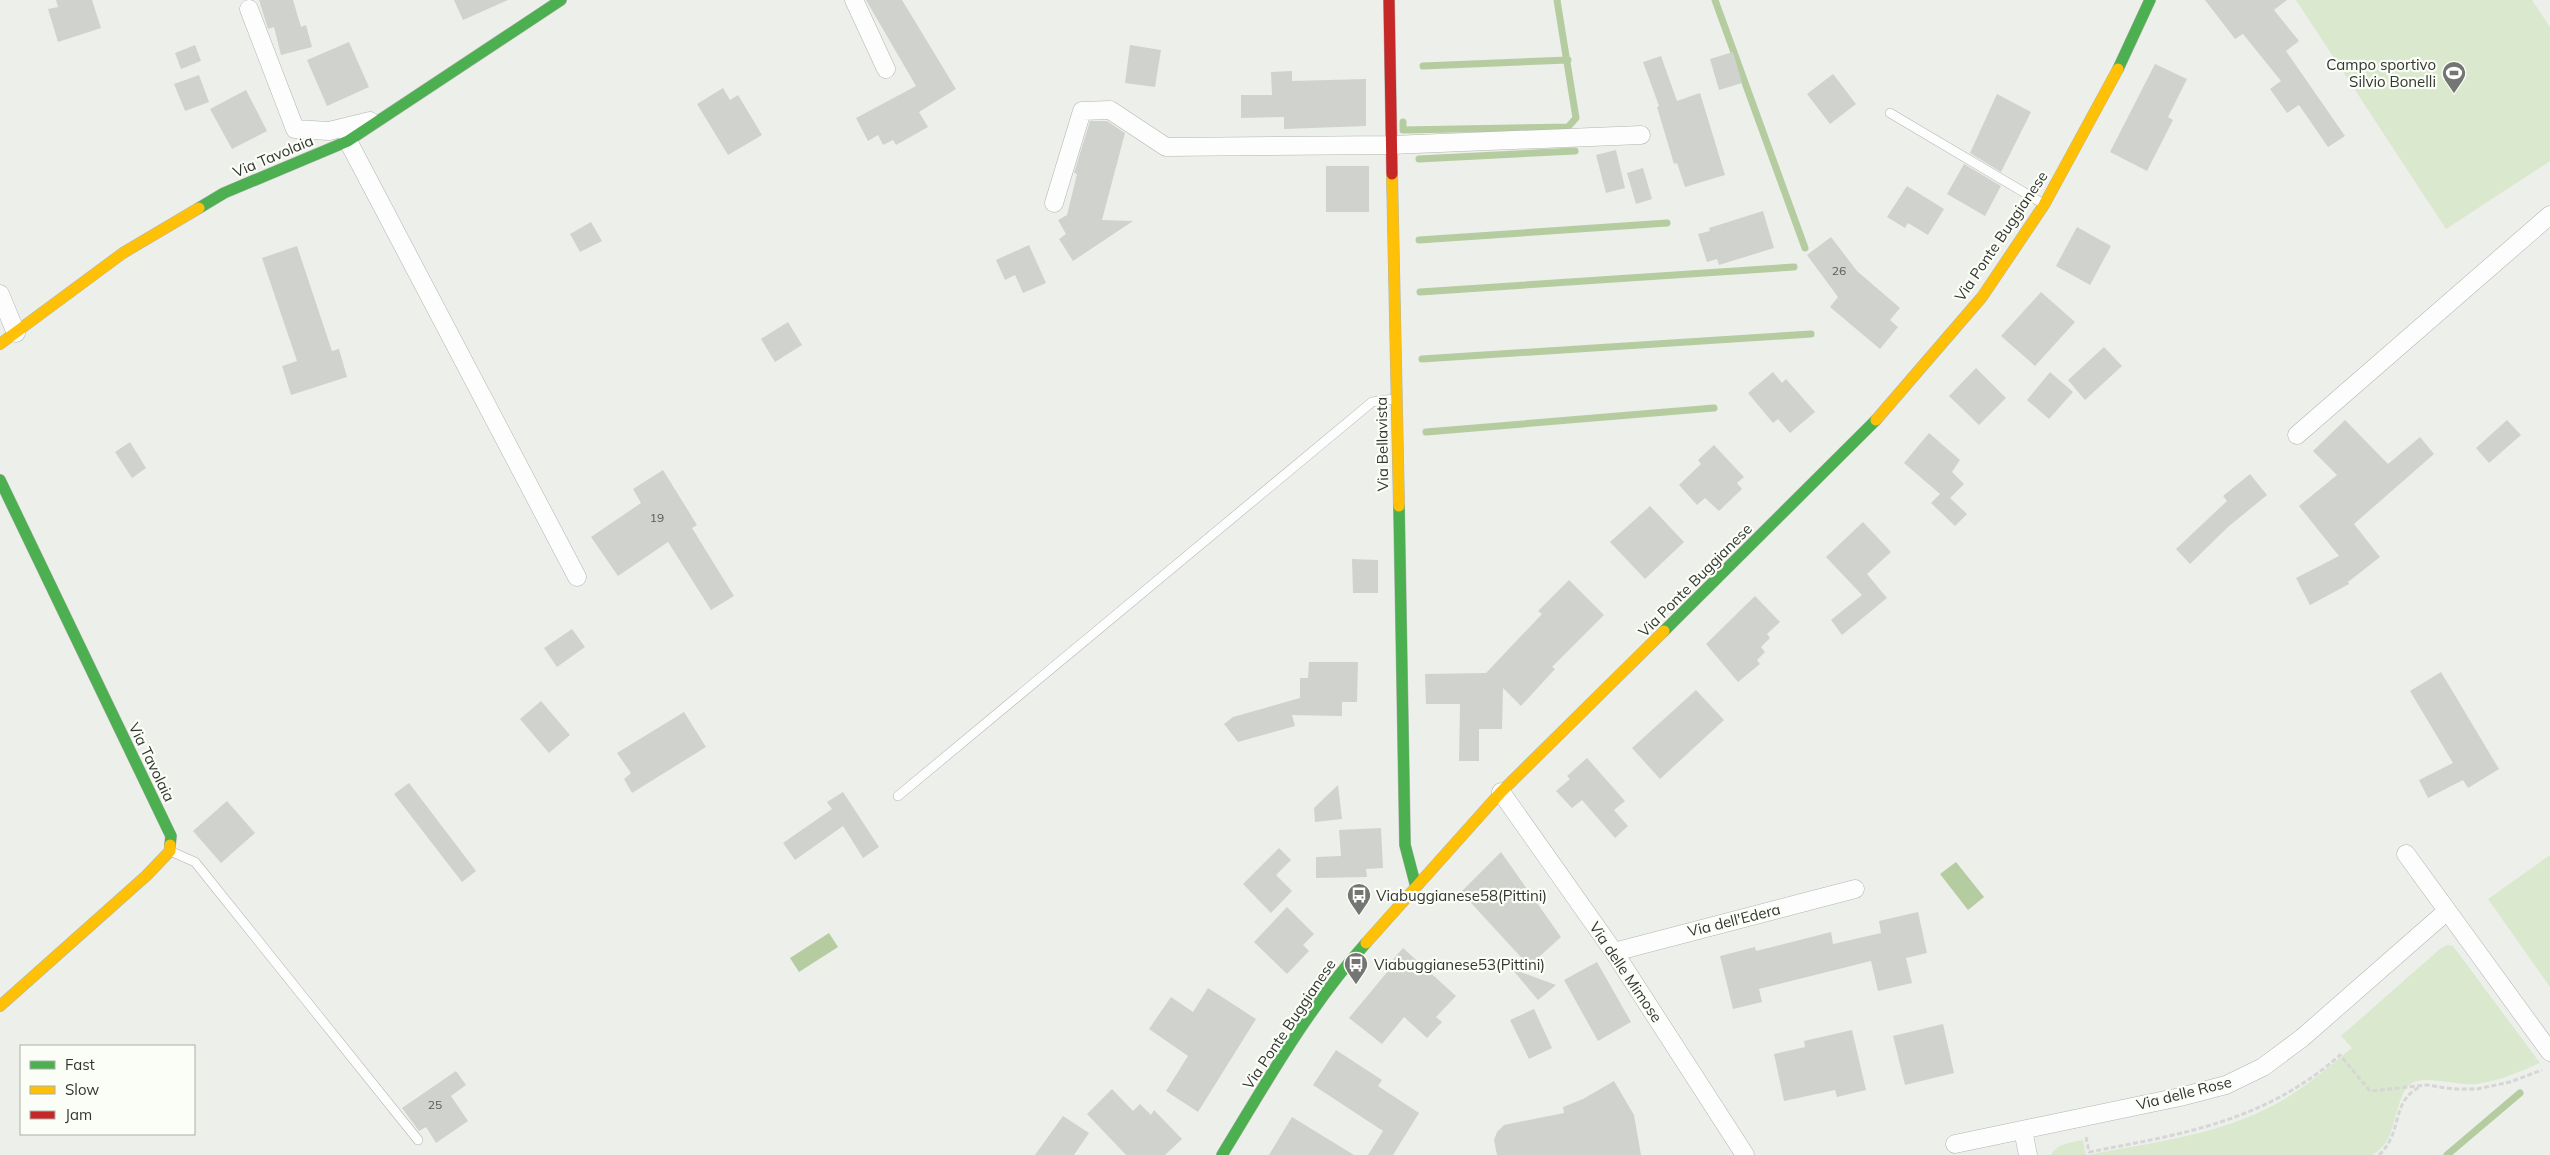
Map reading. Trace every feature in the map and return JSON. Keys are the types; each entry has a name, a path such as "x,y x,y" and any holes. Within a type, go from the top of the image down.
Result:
{"street":[{"name":"Via Tavolaia","path":"0,344 123,253 224,193 348,141 561,0"},
{"path":"854,0 886,69"},
{"name":"Via Bellavista","path":"1389,0 1405,845 1416,886"},
{"name":"Via Ponte Buggianese","path":"1222,1155 1280,1062 1349,962 1416,886 1501,792 1865,433 1982,297 2044,205 2106,94 2150,0"},
{"path":"249,9 294,129 329,131 380,119"},
{"path":"1054,203 1082,111 1110,110 1166,147 1392,145 1641,135"},
{"path":"348,141 577,577"},
{"path":"2298,435 2550,215"},
{"path":"0,294 16,332"},
{"name":"Via Tavolaia","path":"0,480 171,836 170,851"},
{"name":"Via delle Mimose","path":"1501,792 1614,952 1745,1155"},
{"path":"0,1006 146,876 170,851"},
{"path":"2406,854 2548,1060"},
{"name":"Via dell'Edera","path":"1614,952 1854,890"},
{"name":"Via delle Rose","path":"1955,1144 2203,1091 2226,1084 2263,1067 2334,1011 2447,911"},
{"path":"2023,1130 2028,1155"}],"lane":[{"path":"1890,113 2044,205"},
{"path":"898,796 1372,402 1396,398"},
{"path":"170,851 195,862 418,1140"}],"path":[{"path":"2078,1137 2085,1136 2089,1152 2182,1134 2231,1120 2267,1105 2292,1091 2320,1073 2340,1055 2370,1091 2419,1086 2477,1089 2510,1082 2548,1060"},
{"path":"2379,1155 2387,1148 2406,1098 2419,1086"}],"shaded area":[{"name":"Campo sportivo Silvio Bonelli","path":"2296,0 2532,0 2550,27 2550,161 2446,229"},
{"path":"2550,855 2550,987 2488,899"},
{"path":"1956,862 1984,897 1968,910 1940,874"},
{"path":"829,933 838,947 799,972 790,958"},
{"path":"2447,945 2453,946 2540,1063 2517,1073 2484,1083 2460,1084 2426,1080 2412,1083 2403,1094 2388,1139 2373,1155 2088,1155 2203,1132 2247,1118 2279,1102 2312,1081 2352,1048 2341,1036 2440,949"},
{"path":"2083,1140 2086,1155 2051,1155 2061,1146"}],"building":[{"path":"56,0 92,0 101,28 58,42 48,9 58,7"},
{"path":"259,0 293,0 301,27 306,25 312,47 281,55 274,27 268,29"},
{"path":"454,0 508,0 463,20"},
{"path":"866,0 902,0 956,89 919,112 928,127 896,145 893,140 883,145 878,135 868,141 856,118 916,86"},
{"path":"2205,0 2287,0 2274,10 2299,41 2286,51 2345,136 2328,147 2299,105 2287,113 2270,89 2281,81 2243,34 2235,39"},
{"path":"349,42 369,87 327,106 307,60"},
{"path":"195,45 201,61 181,69 175,53"},
{"path":"1130,45 1161,50 1155,87 1125,83"},
{"path":"1733,52 1742,83 1719,90 1710,59"},
{"path":"1661,56 1677,101 1700,93 1725,175 1685,187 1677,163 1674,164 1657,107 1659,106 1643,62"},
{"path":"2155,64 2187,79 2168,117 2173,120 2147,171 2110,152"},
{"path":"1292,71 1292,81 1366,79 1366,126 1284,129 1284,117 1241,118 1241,95 1272,95 1271,72"},
{"path":"1833,74 1856,104 1830,124 1807,94"},
{"path":"199,75 209,102 185,111 174,84"},
{"path":"723,88 730,100 738,95 762,135 728,155 697,104"},
{"path":"246,90 267,131 232,149 210,109"},
{"path":"1997,94 2031,112 2001,172 1970,153"},
{"path":"1090,121 1107,121 1125,133 1102,220 1133,221 1073,261 1059,239 1066,234 1058,220 1067,215 1077,174 1074,173"},
{"path":"1616,150 1625,188 1606,193 1596,155"},
{"path":"1964,164 2001,186 1985,216 1947,194"},
{"path":"1326,166 1369,166 1369,212 1326,212"},
{"path":"1643,168 1652,199 1636,204 1627,173"},
{"path":"1907,186 1944,209 1928,235 1908,223 1905,228 1887,217"},
{"path":"1763,211 1774,248 1719,265 1717,259 1707,262 1698,234 1710,231 1709,228"},
{"path":"591,222 602,241 580,252 570,234"},
{"path":"2077,227 2111,246 2090,285 2056,266"},
{"path":"1831,237 1857,271 1900,308 1890,320 1898,327 1880,349 1830,307 1838,297 1807,255"},
{"path":"1029,245 1046,283 1023,293 1015,275 1005,280 996,260"},
{"path":"297,246 332,351 339,349 347,377 291,395 282,366 297,361 262,258"},
{"path":"2041,292 2075,322 2035,366 2001,336"},
{"path":"788,322 802,345 775,362 761,339"},
{"path":"2104,347 2122,366 2085,400 2068,380"},
{"path":"1976,368 2006,398 1979,425 1949,396"},
{"path":"1773,372 1782,383 1786,379 1815,412 1790,433 1778,419 1773,423 1748,393"},
{"path":"2050,372 2073,392 2049,419 2027,400"},
{"path":"2345,420 2388,464 2420,437 2434,454 2354,524 2380,557 2348,582 2349,584 2310,605 2296,578 2339,556 2299,506 2337,475 2313,451"},
{"path":"2507,420 2521,435 2489,463 2476,448"},
{"path":"1929,433 1960,460 1952,472 1964,484 1950,498 1967,514 1955,526 1931,503 1940,494 1904,463"},
{"path":"130,442 146,468 132,478 115,452"},
{"path":"1714,445 1744,477 1737,483 1742,489 1719,511 1705,498 1697,505 1679,485 1701,464 1698,460"},
{"path":"663,470 697,525 692,528 734,596 711,610 668,542 618,576 591,537 641,503 633,489"},
{"path":"2250,474 2267,495 2228,527 2190,564 2176,549 2227,501 2223,496"},
{"path":"1650,506 1684,542 1645,579 1610,542"},
{"path":"1863,522 1891,552 1867,574 1887,598 1842,635 1831,620 1862,595 1826,557"},
{"path":"1352,559 1378,560 1378,593 1353,593"},
{"path":"1569,580 1604,615 1552,667 1555,669 1521,706 1503,688 1502,729 1479,729 1479,761 1459,761 1460,704 1426,704 1425,674 1486,673 1542,614 1538,611"},
{"path":"1755,596 1780,622 1767,634 1770,638 1761,647 1765,652 1757,660 1760,664 1738,682 1706,644"},
{"path":"572,629 585,647 557,667 544,648"},
{"path":"1309,662 1358,662 1357,702 1342,702 1342,716 1292,715 1295,726 1238,742 1224,724 1233,717 1300,698 1300,678 1308,678"},
{"path":"2441,672 2499,769 2468,788 2463,780 2428,798 2419,780 2453,763 2410,691"},
{"path":"1696,690 1724,720 1660,779 1632,748"},
{"path":"541,701 570,735 549,753 520,719"},
{"path":"684,712 706,747 632,793 624,779 631,773 617,753"},
{"path":"1587,758 1625,801 1614,810 1628,826 1615,838 1582,800 1572,808 1556,791 1570,779 1567,776"},
{"path":"409,783 476,871 462,882 394,794"},
{"path":"1338,785 1342,819 1315,822 1314,808"},
{"path":"843,792 879,847 863,858 843,826 795,860 783,843 832,809 827,802"},
{"path":"227,801 255,833 221,863 193,831"},
{"path":"1381,828 1383,868 1366,869 1367,877 1316,878 1316,857 1341,856 1339,830"},
{"path":"1279,848 1291,860 1276,875 1292,891 1271,913 1243,884"},
{"path":"1501,852 1561,937 1529,966 1461,892"},
{"path":"1287,907 1314,934 1303,945 1309,951 1287,974 1254,942"},
{"path":"1918,912 1927,953 1906,958 1912,983 1878,991 1871,961 1759,989 1762,1002 1733,1009 1720,956 1755,947 1756,951 1831,932 1833,944 1881,933 1879,921"},
{"path":"1403,948 1456,996 1436,1017 1442,1022 1427,1038 1404,1017 1382,1044 1349,1018 1393,965 1390,963"},
{"path":"1597,962 1631,1022 1598,1041 1564,980"},
{"path":"1512,969 1556,985 1538,1000"},
{"path":"1208,988 1256,1019 1198,1112 1166,1091 1188,1056 1149,1029 1171,997 1193,1012"},
{"path":"1534,1009 1552,1048 1529,1059 1510,1020"},
{"path":"1943,1024 1954,1073 1905,1085 1893,1036"},
{"path":"1852,1030 1866,1090 1837,1097 1835,1090 1784,1101 1774,1054 1805,1047 1804,1041"},
{"path":"1336,1050 1382,1080 1378,1086 1419,1113 1393,1155 1368,1155 1383,1131 1313,1085"},
{"path":"456,1071 466,1085 451,1096 468,1121 436,1143 426,1127 419,1131 402,1108"},
{"path":"1614,1081 1634,1115 1641,1155 1497,1155 1494,1140 1497,1132 1504,1125 1564,1113 1563,1107 1583,1099"},
{"path":"1112,1089 1133,1111 1140,1104 1151,1115 1154,1110 1182,1139 1165,1155 1126,1155 1087,1114"},
{"path":"1063,1116 1089,1133 1074,1155 1035,1155"},
{"path":"1292,1117 1354,1155 1269,1155"}],"waterway":[{"path":"1403,122 1403,130 1568,127 1576,118 1557,0"},
{"path":"1715,0 1805,248"},
{"path":"1423,66 1568,60"},
{"path":"1419,159 1575,151"},
{"path":"1419,240 1667,223"},
{"path":"1420,292 1794,267"},
{"path":"1422,359 1811,334"},
{"path":"1426,432 1714,408"},
{"path":"2447,1155 2520,1093"}],"traffic: fast":[{"path":"199,208 224,193 348,141 561,0"},
{"path":"2118,69 2150,0"},
{"path":"1664,631 1876,420"},
{"path":"0,480 171,836 170,845"},
{"path":"1399,506 1405,845 1416,887"},
{"path":"1222,1155 1307,1019 1345,967 1366,943"}],"traffic: slow":[{"path":"1876,420 1982,297 2044,205 2118,69"},
{"path":"1392,174 1399,506"},
{"path":"0,344 123,253 199,208"},
{"path":"1366,943 1501,792 1664,631"},
{"path":"0,1006 146,876 170,851 170,845"}],"traffic: jam":[{"path":"1389,0 1392,174"}],"place":[{"name":"Campo sportivo Silvio Bonelli","path":"2454,94"},
{"name":"Viabuggianese58(Pittini)","path":"1359,916"},
{"name":"Viabuggianese53(Pittini)","path":"1356,985"}]}
